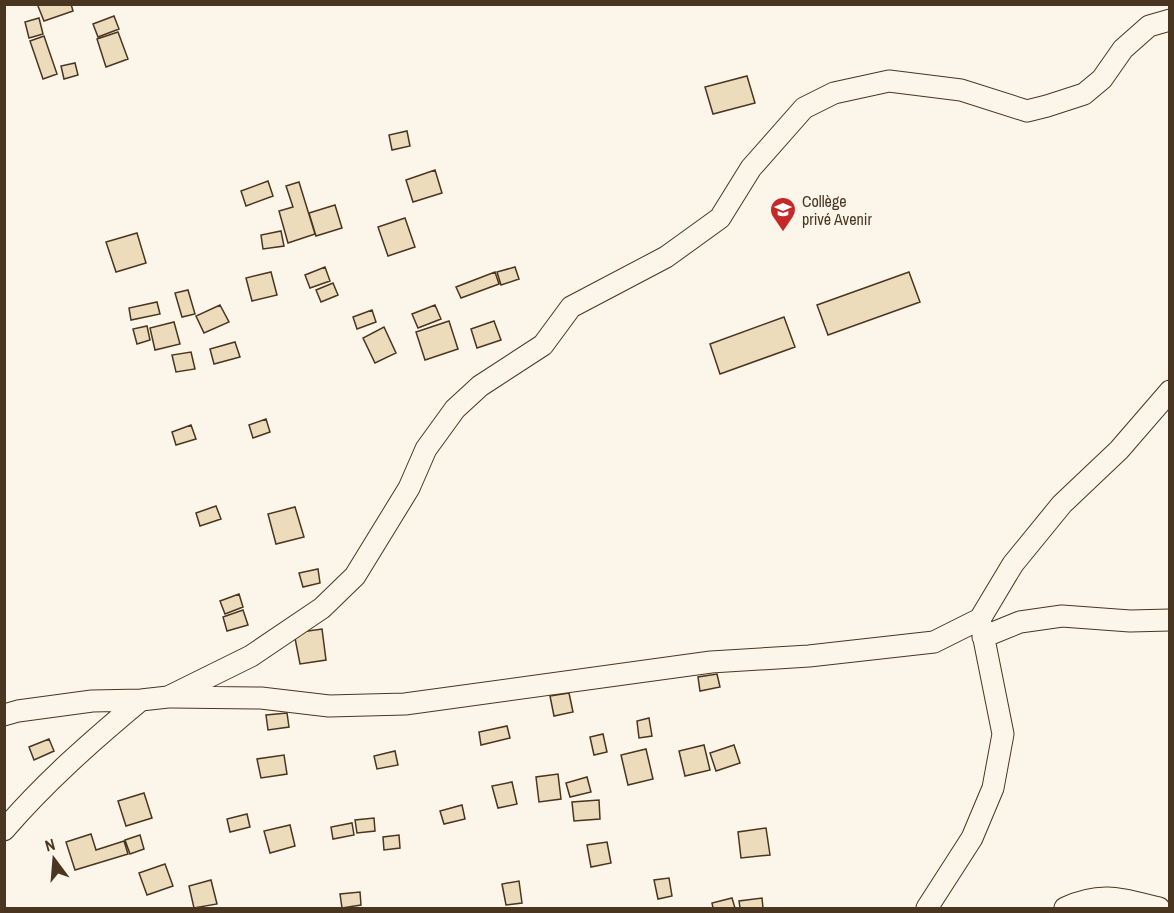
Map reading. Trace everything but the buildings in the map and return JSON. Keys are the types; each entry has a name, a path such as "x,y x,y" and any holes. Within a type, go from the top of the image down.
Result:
{"street":[{"path":"168,697 251,656 322,608 355,576 410,488 426,448 455,409 480,386 543,345 571,307 666,257 720,218 751,168 804,108 834,93 889,81 962,90 1027,111 1084,94 1102,79 1123,49 1149,26 1170,20"},
{"path":"927,909 972,838 993,789 1003,734 982,628 1013,564 1062,504 1119,450 1170,391"},
{"path":"4,715 92,701 168,697 261,698 329,706 405,704 711,662 809,656 934,642 982,628 1062,616 1130,621 1170,620"},
{"path":"4,830 33,796 141,700"},
{"path":"1065,909 1094,897 1117,898 1159,909"}],"place":[{"name":"Collège privé Avenir","path":"783,233"}]}
